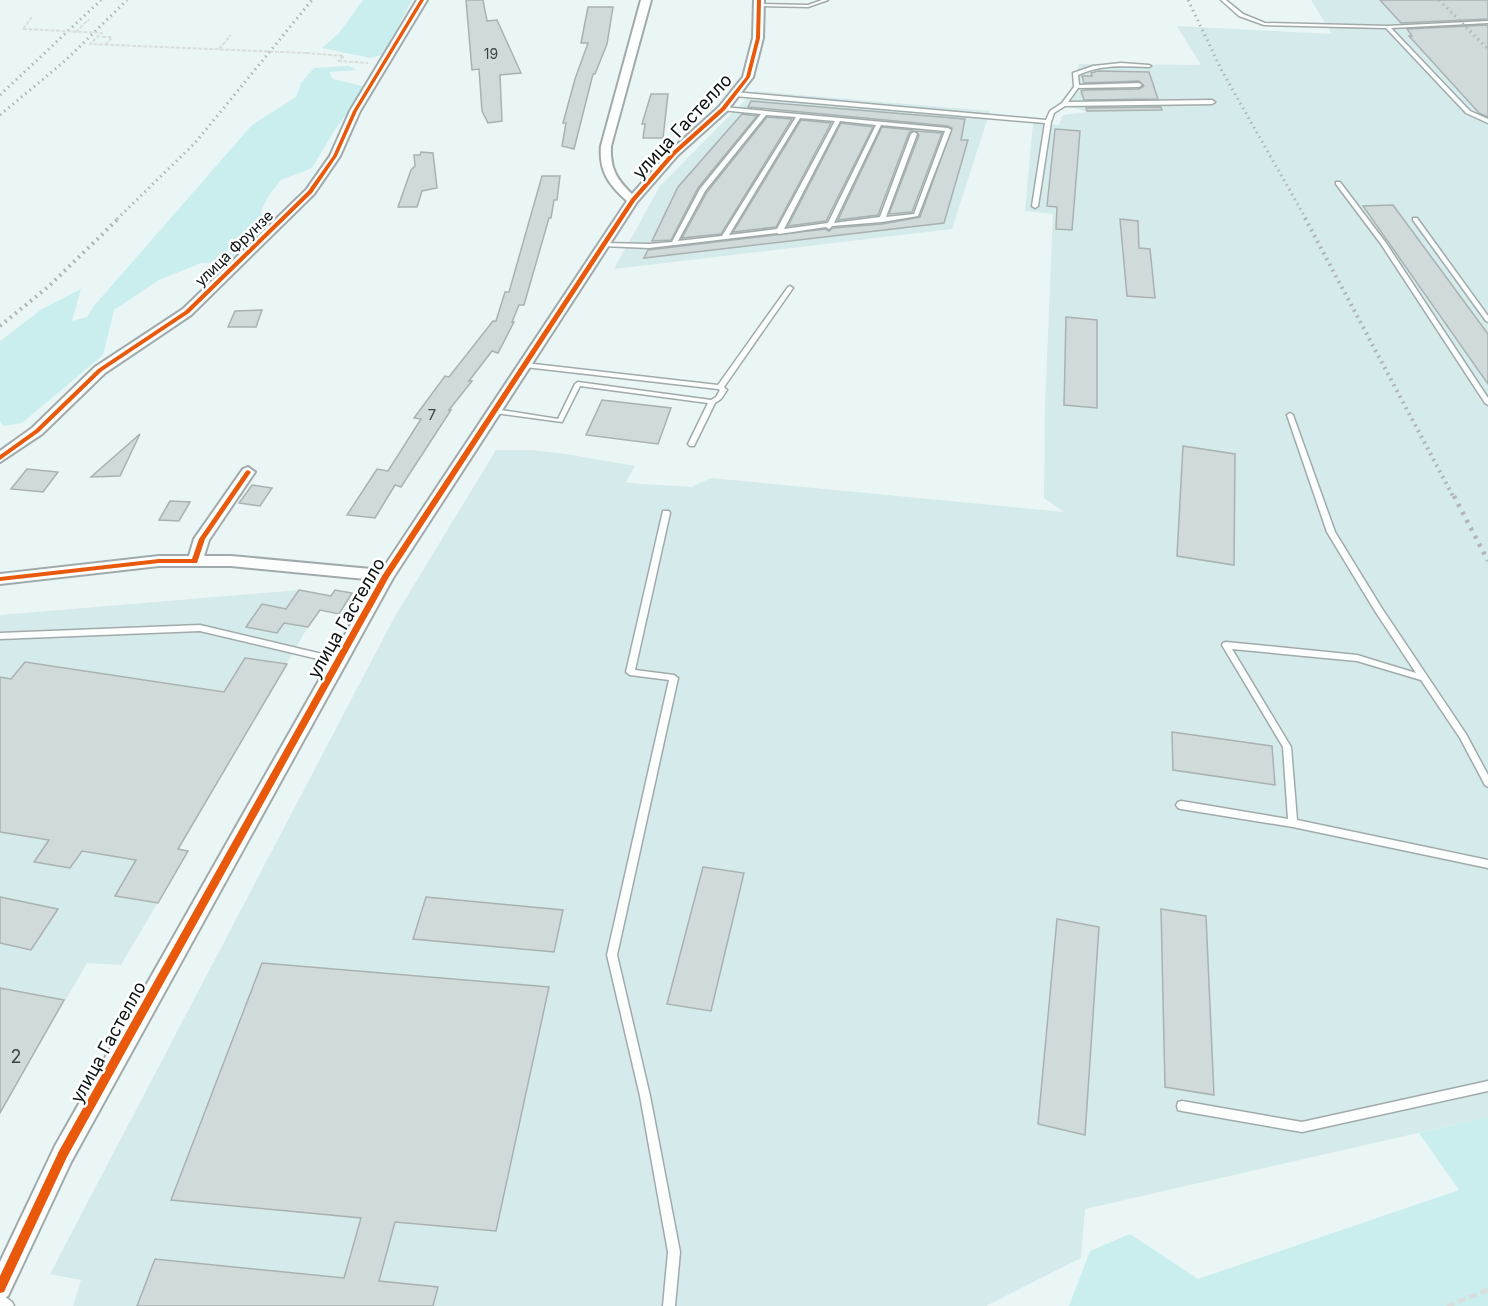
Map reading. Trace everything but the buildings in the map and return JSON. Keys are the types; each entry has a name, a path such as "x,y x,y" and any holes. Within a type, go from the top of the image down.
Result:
{"street":[{"name":"улица Фрунзе","path":"0,458 37,431 100,370 187,312 310,192 335,156 355,111 422,0"},
{"path":"633,200 614,184 604,165 606,146 645,0"},
{"name":"улица Гастелло","path":"0,1288 63,1154 386,576 633,200 674,153 723,109 748,77 758,38 759,3"},
{"path":"0,579 159,561 195,561 202,539 248,472"},
{"name":"улица Гастелло","path":"195,561 231,561 386,576"}],"lane":[{"path":"759,3 808,6 826,0"},
{"path":"1223,0 1241,15 1264,24 1387,27 1488,22"},
{"path":"1387,27 1468,112 1488,122"},
{"path":"1035,206 1048,122 1052,112 1064,104 1077,87 1075,74 1086,68 1109,64 1149,66"},
{"path":"1077,87 1139,85"},
{"path":"734,94 1048,122"},
{"path":"1064,104 1212,102"},
{"path":"605,245 649,246 829,227 916,215 948,130 723,109"},
{"path":"674,243 702,190 765,113"},
{"path":"723,238 799,116"},
{"path":"779,232 838,120"},
{"path":"829,227 879,123"},
{"path":"882,220 914,134"},
{"path":"1338,183 1383,243 1488,403"},
{"path":"1414,219 1488,320"},
{"path":"720,387 790,288"},
{"path":"525,365 720,387 724,390 712,402 692,444"},
{"path":"495,411 560,421 578,384 712,402"},
{"path":"1290,414 1331,532 1463,736 1488,783"},
{"path":"666,513 630,672 674,678 612,955 645,1096 674,1252 669,1306"},
{"path":"0,636 200,628 339,661"},
{"path":"1293,823 1287,747 1226,645 1357,658 1424,678"},
{"path":"1181,805 1293,823 1488,864"},
{"path":"1182,1106 1302,1127 1488,1086"},
{"path":"0,1299 8,1306"}],"path":[{"path":"32,17 23,29 102,33 90,44 306,53 344,56 338,62 385,64"},
{"path":"76,32 89,19"},
{"path":"219,49 231,35"},
{"path":"102,37 112,37 106,44"},
{"path":"1447,1306 1488,1290"}],"shaded area":[{"path":"363,0 412,0 385,54 370,58 322,48 339,33"},
{"path":"1311,0 1488,0 1488,1117 1085,1209 1081,1258 986,1306 73,1306 81,1280 50,1274 394,618 496,450 531,450 566,454 635,466 626,482 641,484 691,487 711,478 1064,512 1044,498 1045,407 1053,214 1025,211 1033,123 1059,125 1063,115 1087,112 1074,108 1071,97 1079,64 1201,65 1177,26 1332,34"},
{"path":"349,66 357,70 329,72 333,79 367,87 336,128 312,168 281,180 267,198 261,212 266,223 228,262 201,263 159,280 114,310 103,355 22,423 3,426 0,421 0,341 42,309 81,289 72,321 87,317 93,307 252,125 296,97 301,83 314,68"},
{"path":"754,91 990,111 952,229 614,269 660,186"},
{"path":"299,590 330,595 308,627 179,849 188,851 121,965 87,963 0,1113 0,615"},
{"path":"1488,1117 1488,1306 1069,1306 1090,1251 1130,1234 1198,1279 1459,1190 1419,1133"}],"railway":[{"path":"0,95 101,0"},
{"path":"0,115 66,60 127,0"},
{"path":"117,219 195,143 312,0"},
{"path":"1188,0 1222,71 1306,219"},
{"path":"1439,0 1488,49"},
{"path":"0,326 49,286 119,218"},
{"path":"1305,218 1454,498"},
{"path":"1454,496 1488,561"}],"cycle path":[{"path":"0,458 37,431 100,370 187,312 310,192 335,156 355,111 422,0"},
{"path":"0,1288 63,1154 386,576 633,200 674,153 723,109 748,77 758,38 759,0"},
{"path":"0,579 159,561 195,561 202,539 248,472"}]}
